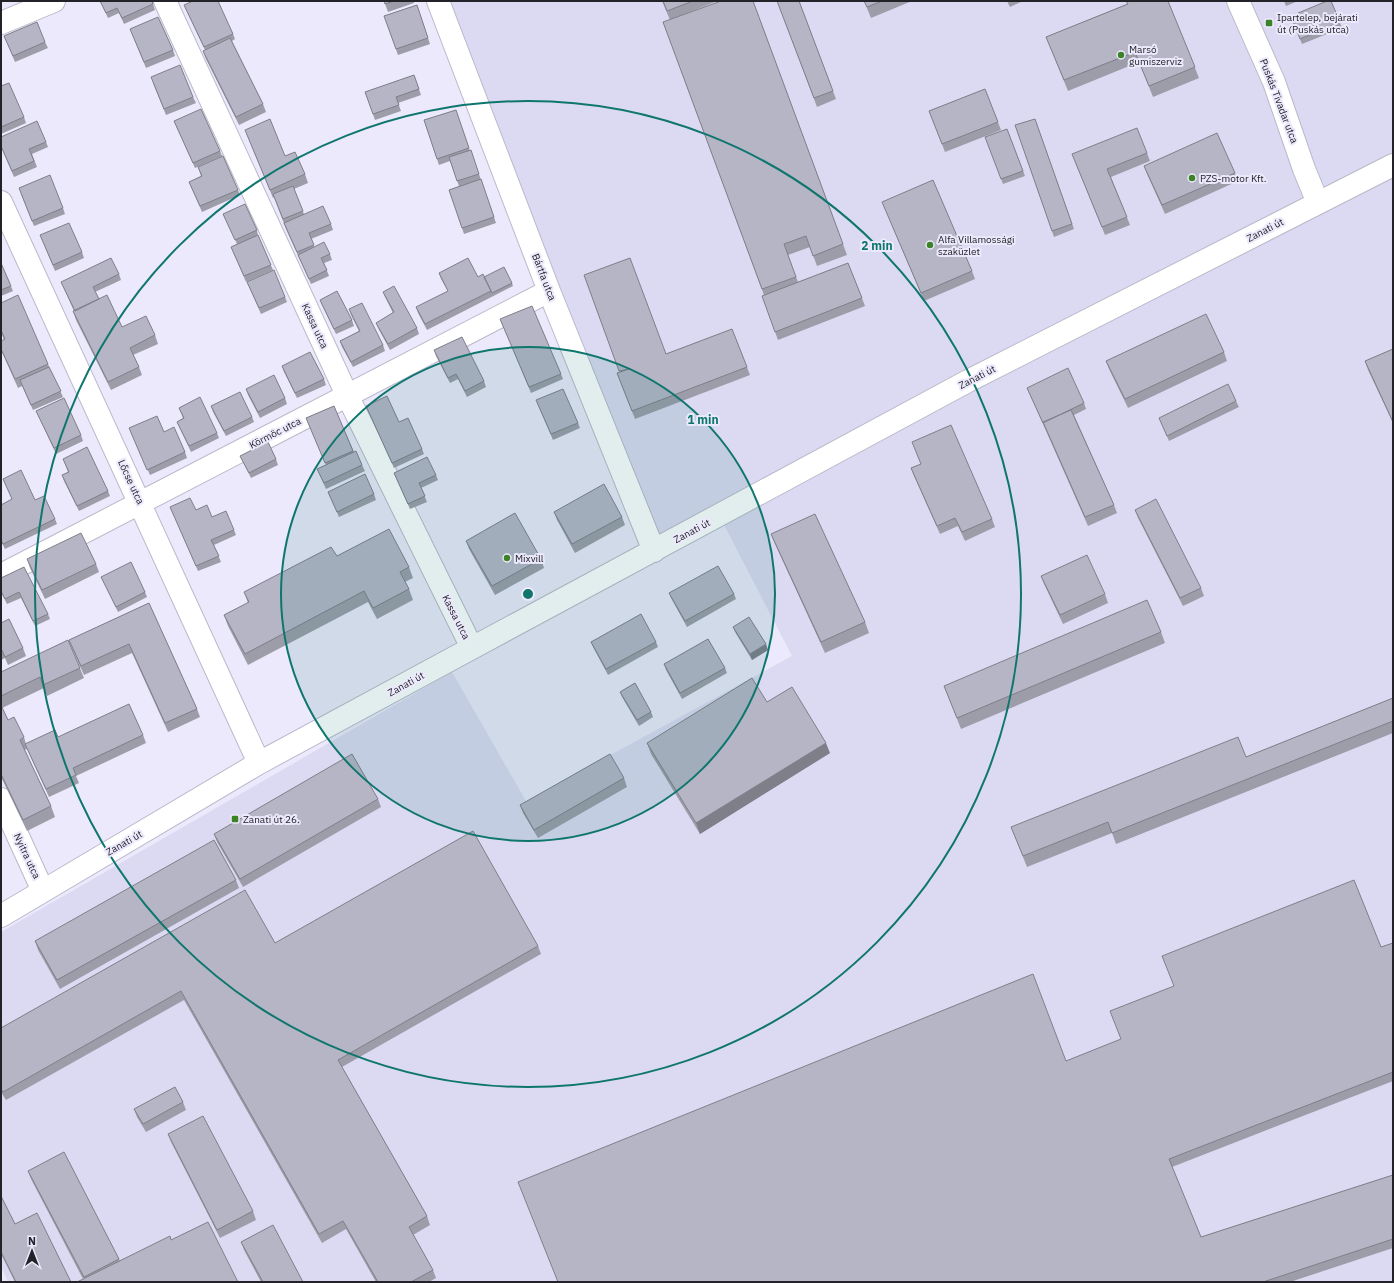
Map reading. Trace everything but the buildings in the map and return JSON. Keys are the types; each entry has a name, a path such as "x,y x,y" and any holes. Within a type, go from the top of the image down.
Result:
{"street":[{"path":"1,23 54,1"},
{"name":"Kassa utca","path":"165,1 347,395 472,648"},
{"name":"Bártfa utca","path":"438,1 549,291 654,551"},
{"name":"Puskás Tivadar utca","path":"1238,1 1274,82 1304,169 1318,203"},
{"name":"Zanati út","path":"1,916 260,763 472,648 968,381 1393,165"},
{"name":"Lőcse utca","path":"1,202 260,763"},
{"name":"Körmöc utca","path":"1,575 549,291"},
{"name":"Nyitra utca","path":"1,799 43,891"}],"shaded area":[{"path":"443,1 1393,1 1393,1282 8,1282 1,1266 1,932 452,672 526,801 792,656 722,521 661,552"}],"place":[{"name":"Ipartelep, bejárati út (Puskás utca)","path":"1269,23"},
{"name":"Marsó gumiszerviz","path":"1121,55"},
{"name":"PZS-motor Kft.","path":"1192,178"},
{"name":"Alfa Villamossági szaküzlet","path":"930,245"},
{"name":"Mixvill","path":"507,558"},
{"name":"Zanati út 26.","path":"235,819"}]}
